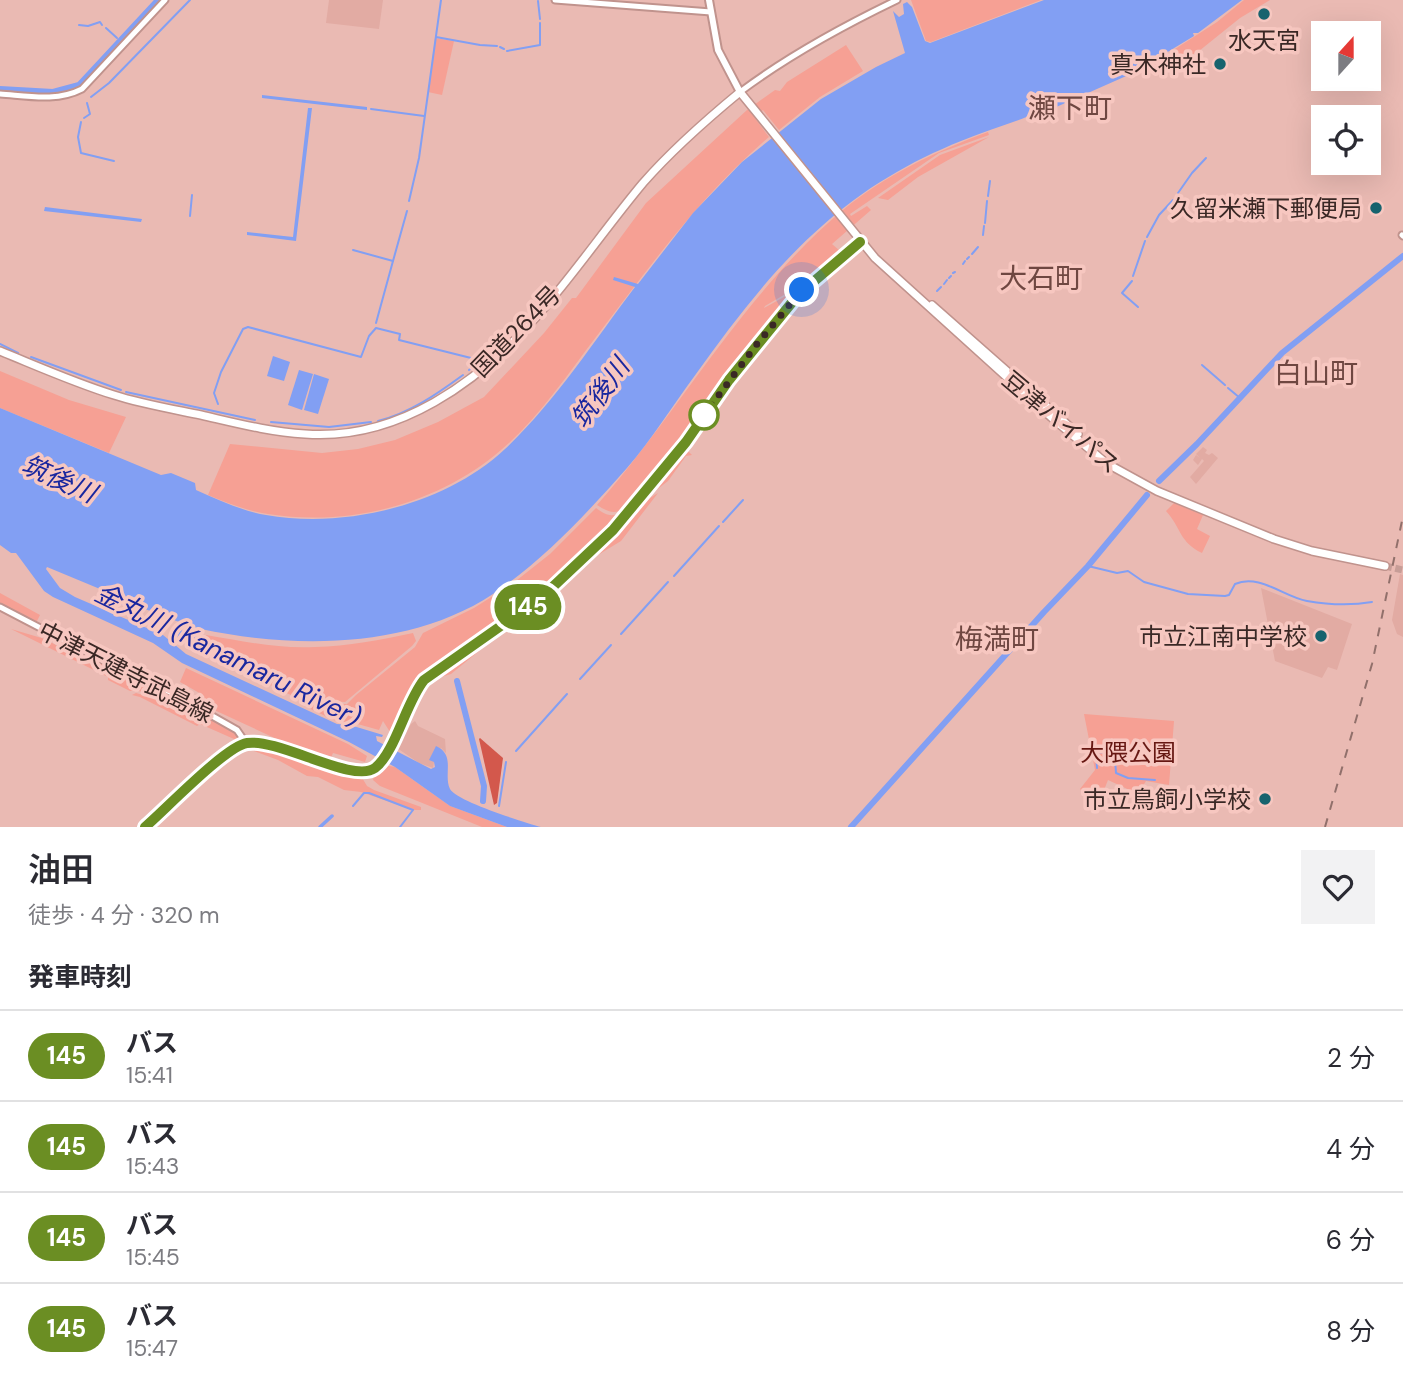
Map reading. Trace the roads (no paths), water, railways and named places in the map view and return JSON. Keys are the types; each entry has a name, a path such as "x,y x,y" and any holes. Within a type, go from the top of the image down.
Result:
{"highway":[{"path":"740,92 860,242"},
{"name":"国道264号","path":"0,351 114,395 263,429 307,435 360,431 389,424 439,401 471,379 509,346 538,315 648,177 740,92"},
{"name":"豆津バイパス","path":"860,242 884,268 1072,435 1123,474 1157,491 1274,539 1312,551 1385,564"}],"main road":[{"path":"0,94 55,97 70,95 82,89 165,0"},
{"path":"555,0 711,12"},
{"path":"709,0 718,50 740,92 786,60 896,0"},
{"path":"145,827 227,754 246,743 260,743 355,772 365,773 382,762 413,695 424,680 542,597 613,530 686,442 729,380 798,295 860,242"},
{"name":"中津天建寺武島線","path":"0,607 161,687 237,730 246,743"}],"water":[{"name":"筑後川","path":"1044,0 1242,0 1198,33 1193,33 1194,36 1133,73 1054,108 942,149 888,177 838,213 804,242 755,296 645,445 612,485 547,551 493,594 460,612 389,635 351,640 274,640 201,629 193,646 176,639 180,630 191,632 187,625 145,609 140,612 115,602 112,594 47,567 60,588 75,597 163,635 186,654 337,724 383,735 376,736 377,741 431,769 435,767 434,762 429,760 436,746 446,754 448,783 455,794 492,811 541,827 507,827 450,806 395,767 349,742 182,663 153,643 53,597 44,591 16,553 11,553 0,545 0,408 161,475 171,473 195,483 196,490 231,505 266,515 329,518 361,515 424,498 454,485 505,449 541,411 573,371 635,287 613,280 614,277 638,284 693,213 742,162 821,99 905,53 893,11 899,17 904,14 903,4 907,2 912,7 925,41 930,43"},
{"path":"262,95 367,107 367,110 262,98"},
{"path":"308,108 312,108 296,241 247,235 247,232 293,237"},
{"path":"45,207 142,219 141,222 44,211"},
{"path":"273,356 290,362 284,381 267,376"},
{"path":"299,370 313,374 302,410 288,405"},
{"path":"314,374 329,379 318,414 304,410"}],"waterway":[{"path":"0,89 53,92 79,85 158,0"},
{"path":"91,97 109,83 190,0"},
{"path":"409,201 419,158 441,0"},
{"path":"538,1 540,19"},
{"path":"79,25 88,26 100,22 102,25"},
{"path":"507,51 540,45 540,23"},
{"path":"106,28 117,38"},
{"path":"436,37 497,46"},
{"path":"500,47 504,49"},
{"path":"84,118 90,114 87,103"},
{"path":"371,109 424,116"},
{"path":"81,122 78,137 81,153 114,161"},
{"path":"1178,193 1206,158"},
{"path":"988,196 990,181"},
{"path":"190,216 192,195"},
{"path":"1147,237 1159,215 1173,200"},
{"path":"985,223 987,201"},
{"path":"393,261 407,211"},
{"path":"983,235 984,226"},
{"path":"1133,276 1145,241"},
{"path":"972,254 978,247"},
{"path":"353,250 393,261 376,323"},
{"path":"1159,481 1282,353 1403,256"},
{"path":"944,284 947,280"},
{"path":"1132,281 1122,293 1138,307"},
{"path":"937,291 941,287"},
{"path":"469,370 519,325"},
{"path":"218,404 214,393 221,372 243,329 248,327 361,357 369,336 376,328 400,334 399,340 471,358"},
{"path":"0,344 18,353"},
{"path":"31,357 121,390"},
{"path":"1202,365 1225,385"},
{"path":"378,421 412,408 463,375"},
{"path":"1228,388 1240,398"},
{"path":"126,392 255,420"},
{"path":"271,422 329,427 371,422"},
{"path":"851,827 1088,566 1147,495"},
{"path":"723,522 743,500"},
{"path":"674,576 719,526"},
{"path":"1088,566 1117,573 1128,571 1144,582 1188,594 1225,596 1229,595 1235,584 1253,581 1307,601 1340,604 1372,602"},
{"path":"621,634 668,582"},
{"path":"580,679 611,645"},
{"path":"457,681 484,786 483,801"},
{"path":"516,751 567,694"},
{"path":"1097,768 1096,754 1110,753 1115,759 1116,773 1128,778 1155,780"},
{"path":"499,806 506,762"},
{"path":"353,806 364,793 369,793 413,810 400,827"},
{"path":"320,827 332,816"}],"tunnel":[{"path":"1385,566 1403,570"}],"railway":[{"path":"1325,827 1372,664 1403,516"}],"place":[{"name":"水天宮","path":"1264,14"},
{"name":"真木神社","path":"1220,64"},
{"name":"久留米瀬下郵便局","path":"1376,208"},
{"name":"市立江南中学校","path":"1321,636"},
{"name":"市立鳥飼小学校","path":"1265,799"}],"district":[{"name":"瀬下町","path":"1070,108"},
{"name":"大石町","path":"1041,278"},
{"name":"白山町","path":"1316,373"},
{"name":"梅満町","path":"997,639"}],"water label":[{"name":"金丸川 (Kanamaru River)","path":"228,655"}],"park label":[{"name":"大隈公園","path":"1128,752"}]}
